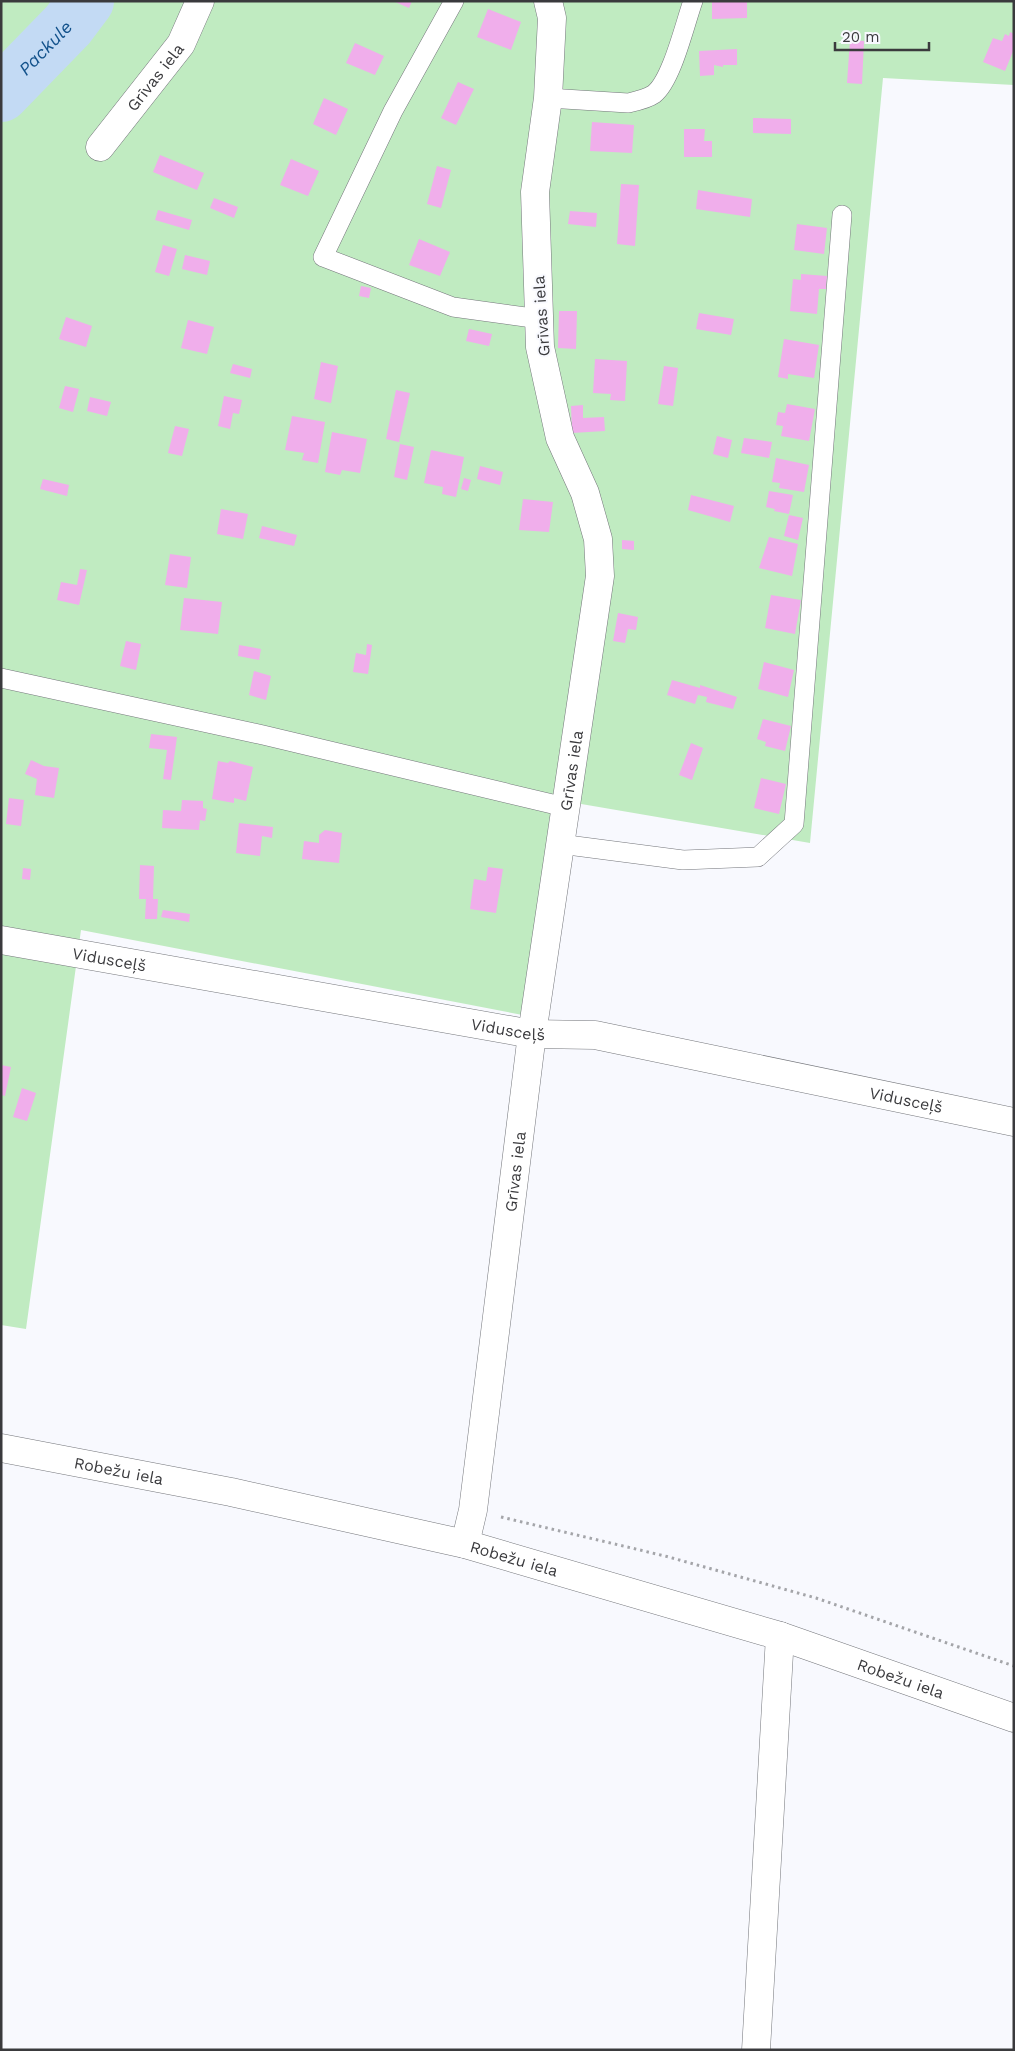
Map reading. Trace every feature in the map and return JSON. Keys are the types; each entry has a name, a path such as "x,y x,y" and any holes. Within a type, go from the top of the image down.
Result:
{"street":[{"name":"Grīvas iela","path":"100,147 181,44 200,1"},
{"name":"Grīvas iela","path":"465,1544 473,1510 532,1034 600,576 598,539 585,493 560,438 540,347 535,192 548,98 552,18 548,1"},
{"name":"Vidusceļš","path":"1,940 532,1034 595,1035 1014,1122"},
{"name":"Robežu iela","path":"1,1448 231,1492 465,1544 780,1636 1014,1718"},
{"path":"756,2050 780,1636"}],"lane":[{"path":"454,1 393,111 323,257 453,307 540,319"},
{"path":"548,98 628,103 655,93 670,69 692,1"},
{"path":"560,844 683,860 758,857 794,824 842,215"},
{"path":"1,678 262,735 565,807"}],"path":[{"path":"473,1510 665,1556 816,1598 1014,1666"}],"green space":[{"path":"1,1 1014,1 1014,85 883,78 810,843 552,799 528,1016 81,930 26,1329 1,1325"}],"building":[{"path":"393,1 412,1 409,8"},
{"path":"712,1 747,1 747,18 712,19"},
{"path":"488,9 521,22 511,50 477,37"},
{"path":"1010,32 1014,34 1014,49 1005,71 983,62 993,38 1002,41 1005,34 1009,36"},
{"path":"850,40 864,41 862,84 847,83"},
{"path":"355,43 384,56 375,75 346,63"},
{"path":"737,49 737,65 723,65 723,67 714,65 714,75 700,76 699,51"},
{"path":"458,82 474,89 456,125 441,118"},
{"path":"324,98 348,109 336,135 313,124"},
{"path":"753,118 791,119 791,134 753,133"},
{"path":"592,122 634,125 632,153 590,151"},
{"path":"684,129 705,129 704,141 712,141 712,157 684,157"},
{"path":"160,155 204,173 197,190 153,172"},
{"path":"291,159 319,171 308,196 280,185"},
{"path":"437,166 451,170 441,208 427,204"},
{"path":"621,184 639,185 635,246 617,244"},
{"path":"698,190 752,199 750,217 696,209"},
{"path":"214,198 238,207 234,218 210,208"},
{"path":"158,210 192,220 189,230 155,220"},
{"path":"570,211 597,213 596,227 568,224"},
{"path":"797,224 827,228 824,254 794,250"},
{"path":"419,239 450,252 440,276 409,265"},
{"path":"163,245 177,249 169,276 155,272"},
{"path":"185,255 210,261 207,275 182,269"},
{"path":"801,274 827,276 826,289 819,289 817,314 790,311 793,279 801,280"},
{"path":"361,286 371,288 369,298 359,296"},
{"path":"559,311 577,311 576,349 558,348"},
{"path":"699,313 734,319 731,335 696,329"},
{"path":"66,317 92,326 86,347 59,339"},
{"path":"188,320 214,327 207,354 181,348"},
{"path":"469,329 492,334 489,346 466,341"},
{"path":"784,339 819,345 814,378 788,374 788,379 778,377"},
{"path":"595,359 627,361 625,401 610,400 611,394 593,393"},
{"path":"321,362 338,366 331,403 314,399"},
{"path":"233,364 252,369 250,378 230,373"},
{"path":"664,366 678,368 673,406 658,404"},
{"path":"65,386 79,389 73,412 59,408"},
{"path":"396,390 410,393 399,442 386,439"},
{"path":"224,396 242,400 239,414 233,413 230,429 218,426"},
{"path":"90,397 111,402 107,416 87,411"},
{"path":"787,404 815,409 809,441 781,436 783,426 776,425 778,412 785,413"},
{"path":"583,405 583,418 604,417 605,431 572,433 571,406"},
{"path":"292,416 325,422 318,463 302,460 304,453 285,450"},
{"path":"175,426 189,429 182,456 168,453"},
{"path":"332,432 367,439 360,473 342,470 340,475 325,472"},
{"path":"717,436 732,440 728,458 713,454"},
{"path":"744,438 772,442 769,458 741,453"},
{"path":"400,444 414,447 407,480 394,477"},
{"path":"431,450 464,457 456,497 442,494 443,487 424,483"},
{"path":"776,458 809,465 804,492 779,488 780,483 772,482"},
{"path":"480,466 503,472 500,485 477,479"},
{"path":"464,478 471,480 468,491 461,489"},
{"path":"43,479 69,485 67,496 40,489"},
{"path":"769,491 793,495 789,514 766,507"},
{"path":"691,495 734,506 730,522 688,510"},
{"path":"523,499 553,502 549,532 519,530"},
{"path":"221,509 248,514 243,539 217,534"},
{"path":"789,515 803,518 798,540 784,536"},
{"path":"262,526 297,535 294,546 259,538"},
{"path":"769,537 798,544 792,576 759,568"},
{"path":"622,540 634,541 634,550 622,549"},
{"path":"170,554 191,557 187,588 165,585"},
{"path":"80,569 87,570 79,605 57,600 61,582 77,585"},
{"path":"771,595 801,600 795,634 765,628"},
{"path":"184,598 222,602 218,634 180,630"},
{"path":"618,613 638,617 636,630 628,629 625,643 613,641"},
{"path":"126,641 141,644 136,670 120,666"},
{"path":"367,644 372,645 368,674 353,672 356,653 366,655"},
{"path":"239,645 261,649 259,660 238,656"},
{"path":"764,662 794,670 788,697 758,689"},
{"path":"254,671 271,676 266,700 249,695"},
{"path":"672,680 700,688 700,685 737,697 733,709 706,702 707,697 698,695 695,704 667,695"},
{"path":"763,719 791,726 785,751 765,746 766,742 757,739"},
{"path":"151,734 177,737 171,780 163,779 167,750 149,748"},
{"path":"691,743 703,748 692,780 679,775"},
{"path":"31,760 44,766 59,768 54,798 35,795 37,779 25,774"},
{"path":"218,761 228,763 230,761 253,767 246,801 234,798 234,803 212,799"},
{"path":"761,778 786,784 779,814 754,808"},
{"path":"9,798 24,800 21,826 6,824"},
{"path":"182,800 203,801 203,808 207,809 205,821 200,820 199,830 162,828 163,810 181,811"},
{"path":"239,823 273,827 272,838 262,836 260,856 236,853"},
{"path":"325,830 342,833 339,863 302,859 304,841 319,843 319,835"},
{"path":"140,865 154,866 153,899 158,899 157,919 145,919 146,899 139,899"},
{"path":"488,867 503,869 496,913 470,909 474,879 486,881"},
{"path":"23,868 31,869 30,880 22,879"},
{"path":"163,910 190,914 189,922 161,917"},
{"path":"1,1065 11,1067 5,1096 1,1095"},
{"path":"22,1088 36,1093 27,1121 13,1117"}],"waterway":[{"name":"Packule","path":"1,94 68,25 86,1"}]}
